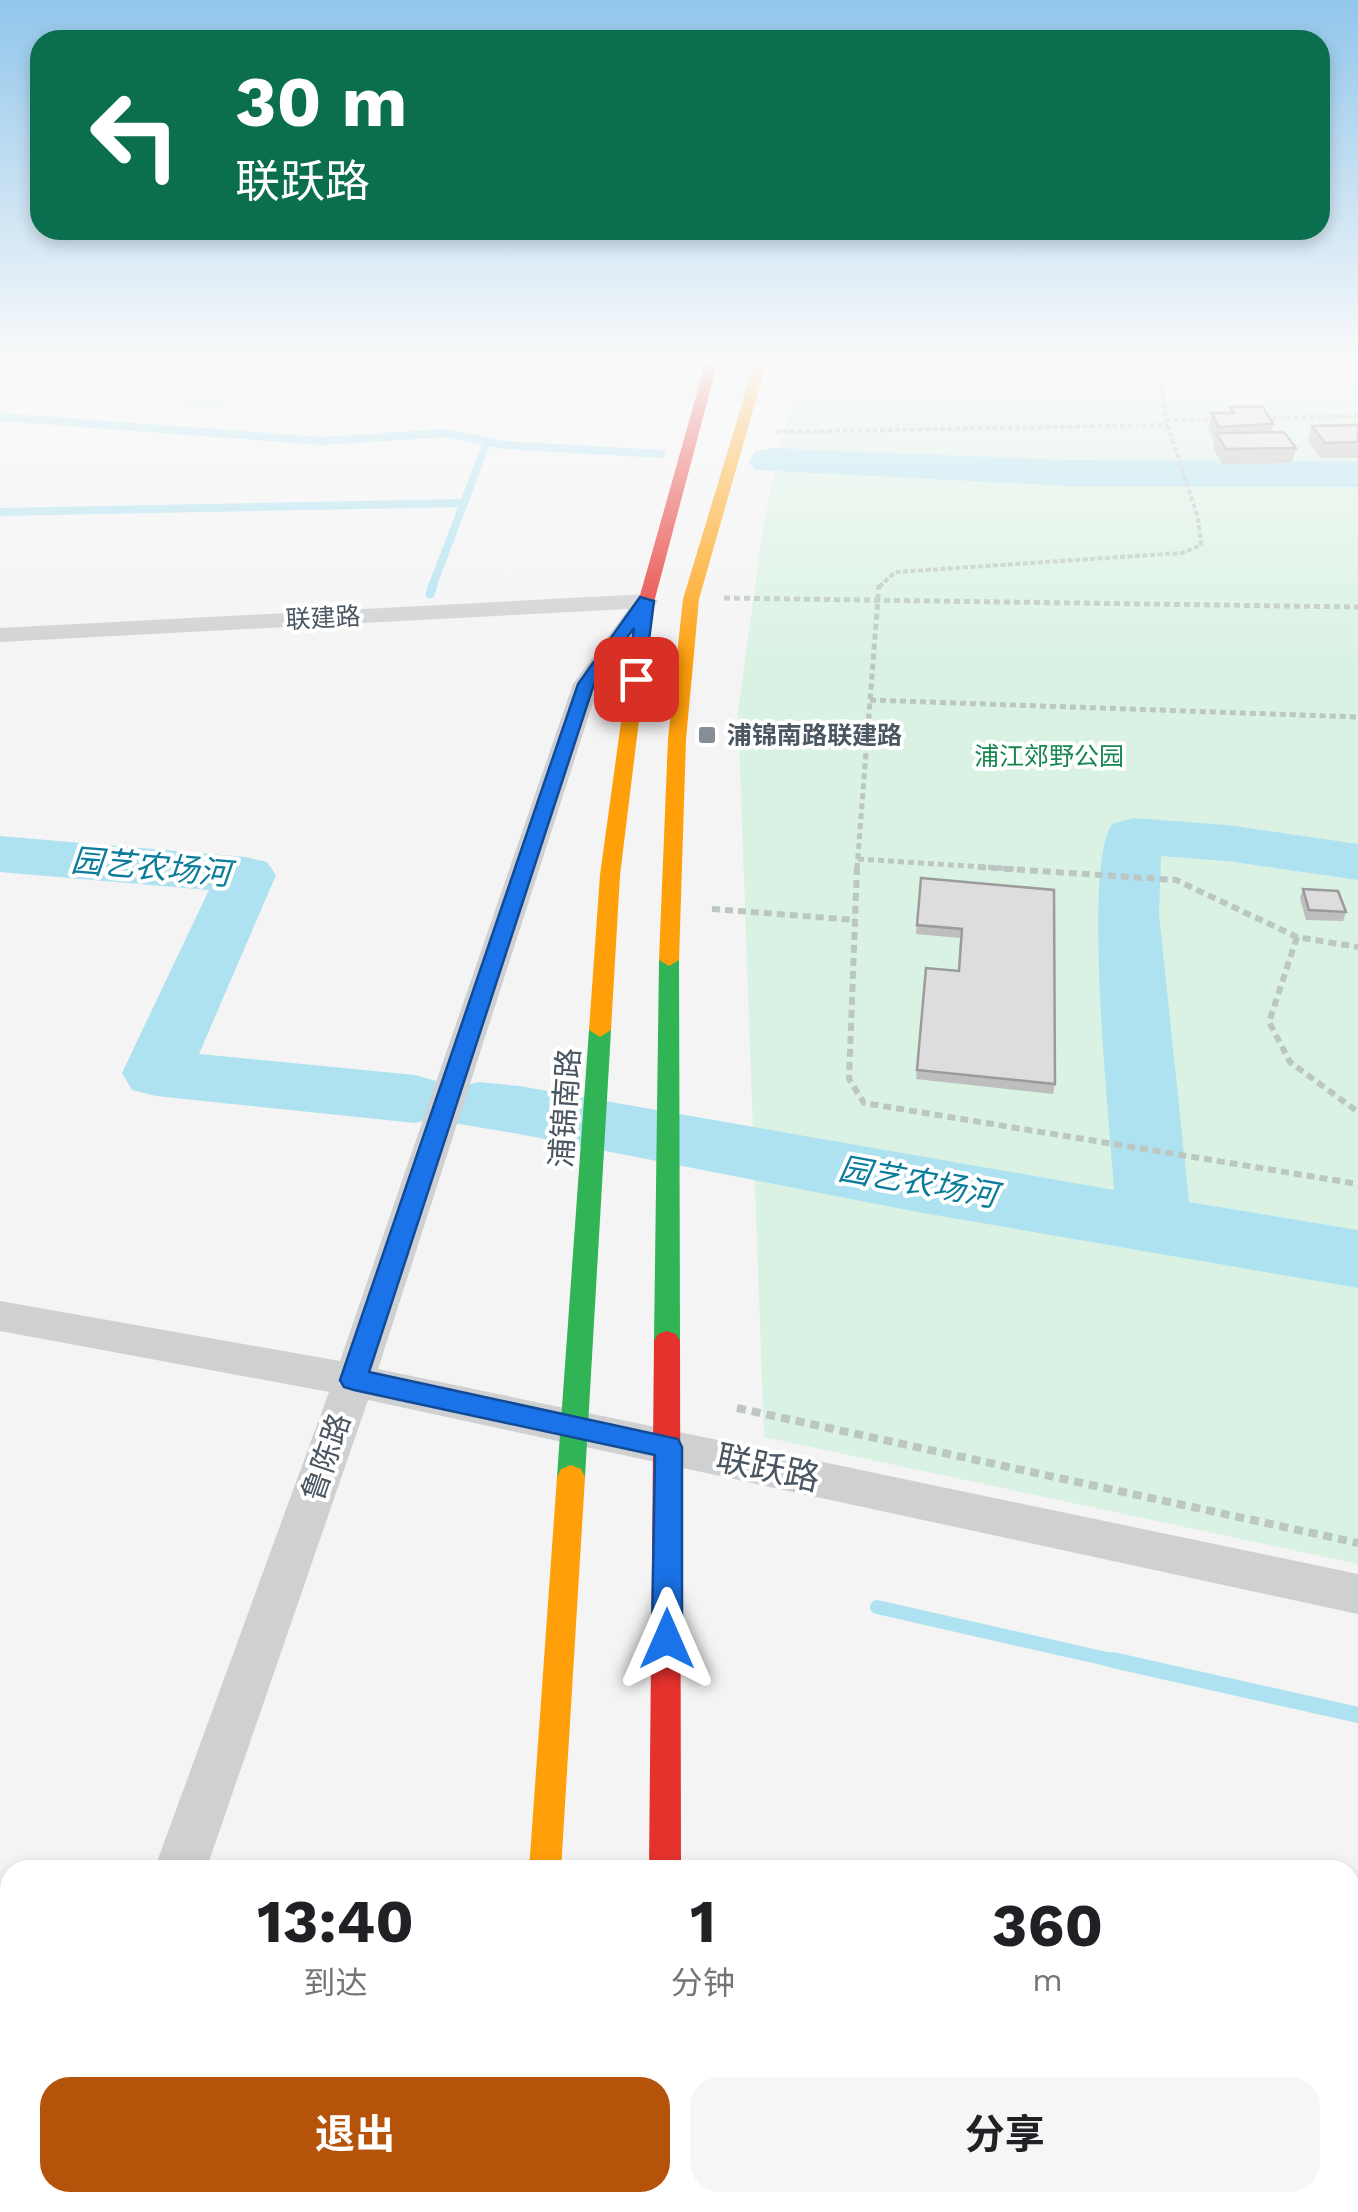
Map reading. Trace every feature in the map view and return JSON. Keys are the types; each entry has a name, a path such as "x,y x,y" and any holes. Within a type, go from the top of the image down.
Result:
{"main road":[{"name":"浦锦南路","path":"546,1860 610,875 646,601 683,464"},
{"path":"665,1860 668,1188 677,739 691,600 731,464"}],"street":[{"name":"联建路","path":"0,634 646,601"},
{"name":"鲁陈路","path":"184,1860 354,1380 586,684 646,601"},
{"name":"联跃路","path":"0,1316 354,1380 1358,1594"}],"path":[{"path":"1181,464 1198,518 1201,545 1182,554 895,572 879,584 858,858 849,1079 864,1103 1358,1184"},
{"path":"691,600 1358,606"},
{"path":"870,700 1358,717"},
{"path":"858,858 1176,880 1297,937 1358,947"},
{"path":"671,906 855,920"},
{"path":"1297,937 1276,990 1269,1022 1290,1062 1358,1112"},
{"path":"737,1408 1358,1544"}],"green space":[{"name":"浦江郊野公园","path":"777,464 1358,464 1358,1564 764,1437 738,712 764,521"}],"building":[{"path":"921,878 1054,890 1055,1084 917,1070 926,968 959,971 962,929 917,925"},
{"path":"1303,889 1338,891 1346,912 1309,910"}],"waterway":[{"path":"464,503 479,464"},
{"path":"850,464 1069,473 1358,474"},
{"path":"0,512 464,503"},
{"path":"432,587 464,503"},
{"path":"430,594 433,585"},
{"path":"1154,1223 1128,914 1133,836 1227,843 1358,862"},
{"name":"园艺农场河","path":"0,854 246,875 156,1073 415,1099"},
{"name":"园艺农场河","path":"478,1106 519,1110 912,1184 1358,1259"},
{"path":"877,1607 1124,1663"},
{"path":"1113,1660 1358,1715"}],"traffic: fast":[{"path":"667,1341 669,960"},
{"path":"571,1477 600,1030"}],"traffic: slow":[{"path":"669,960 677,739 691,599 731,464"},
{"path":"600,1030 610,875 645,606"},
{"path":"546,1860 571,1477"}],"traffic: jam":[{"path":"645,606 684,464"},
{"path":"665,1860 667,1341"}],"place":[{"name":"浦锦南路联建路","path":"707,735"}],"route":[{"path":"636,679 646,601 586,684 354,1380 669,1447 667,1639"}]}
